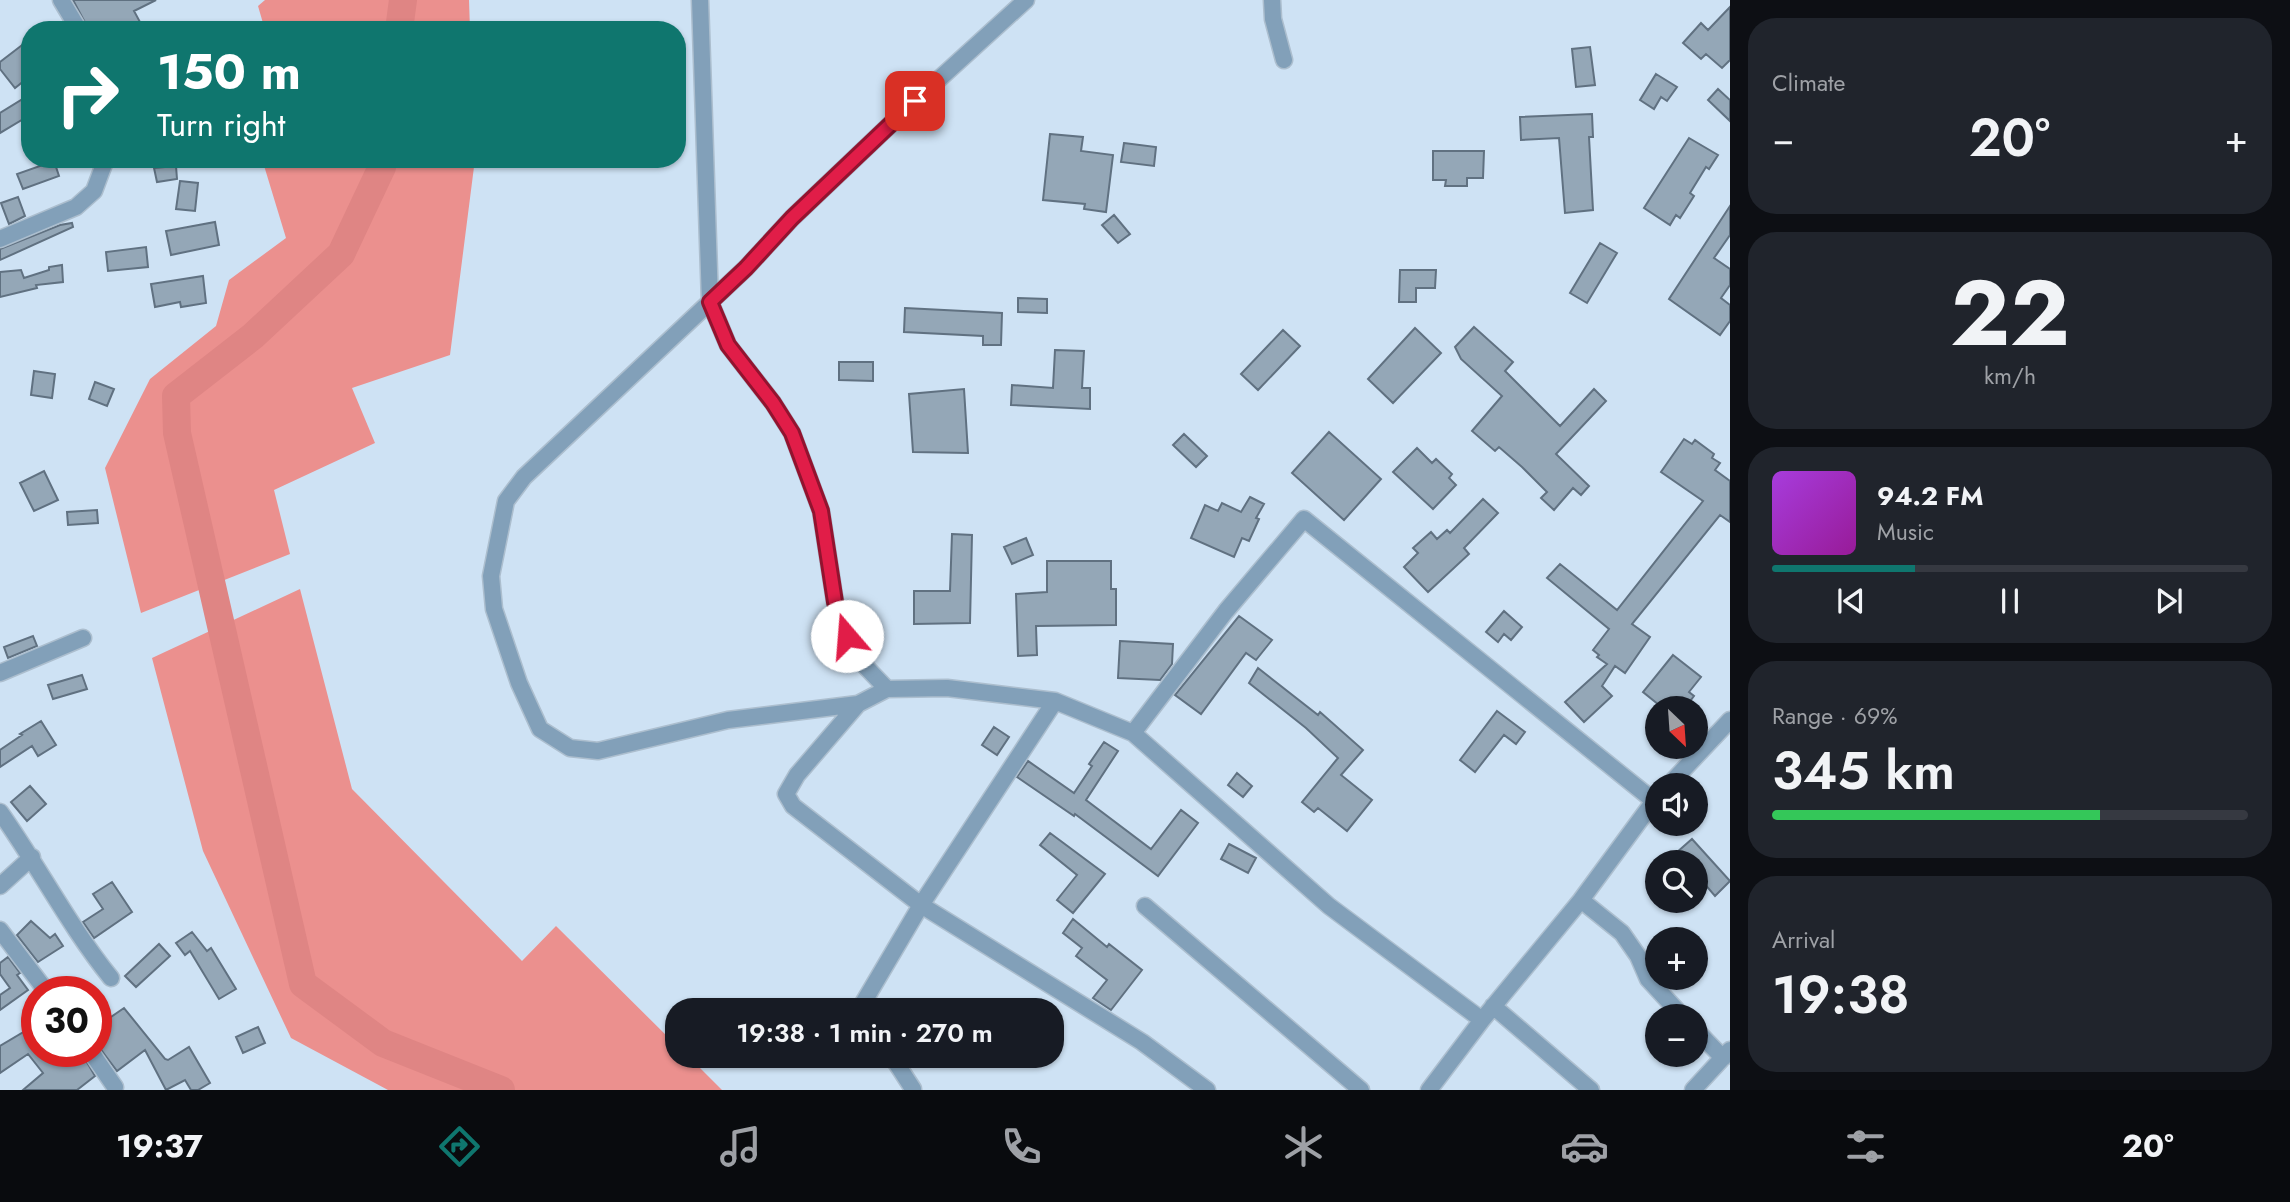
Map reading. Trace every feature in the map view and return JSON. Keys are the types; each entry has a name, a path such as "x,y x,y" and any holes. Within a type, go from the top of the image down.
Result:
{"street":[{"path":"61,0 74,21"},
{"path":"700,0 710,302 728,345 773,403 792,433 821,511 835,602 847,636 864,665 887,689"},
{"path":"1026,0 792,218 746,268 524,477 506,501 491,576 494,609 504,645 540,729 569,748 598,751 728,720 858,704 887,689 947,688 1055,701 1133,733 1329,906 1482,1020"},
{"path":"1272,0 1273,19 1284,60"},
{"path":"0,239 76,207 94,191 103,168"},
{"path":"1133,733 1226,611 1304,519 1645,790"},
{"path":"0,673 83,638"},
{"path":"866,998 921,905 1055,701"},
{"path":"858,704 797,775 786,794 793,806 921,905 1142,1042 1207,1090"},
{"path":"1680,773 1730,720"},
{"path":"0,813 32,857 89,950 109,976"},
{"path":"1429,1090 1493,1006 1581,900 1645,814"},
{"path":"0,886 32,857"},
{"path":"1581,900 1622,933 1648,979 1671,1004"},
{"path":"1145,905 1361,1090"},
{"path":"0,930 35,976"},
{"path":"1493,1006 1591,1090"},
{"path":"1693,1090 1726,1054 1708,1040"},
{"path":"101,1067 115,1087"},
{"path":"899,1068 913,1089"}],"shaded area":[{"path":"265,0 469,0 470,21 262,21 258,6"},
{"path":"265,168 474,168 450,355 352,388 375,443 274,490 290,554 141,613 105,468 150,379 216,326 229,280 286,238"},
{"path":"300,589 352,789 522,961 556,926 665,1034 665,1068 700,1068 722,1090 388,1090 291,1038 203,851 152,658"}],"building":[{"path":"73,0 156,0 134,11 139,21 84,21"},
{"path":"1730,7 1730,60 1722,68 1706,54 1701,59 1683,43 1701,23 1708,30"},
{"path":"21,46 21,83 15,88 0,69 0,62"},
{"path":"1590,47 1595,85 1576,87 1572,49"},
{"path":"1656,74 1677,87 1667,101 1661,97 1654,109 1640,100"},
{"path":"1718,89 1730,100 1730,121 1708,100"},
{"path":"21,100 21,120 0,133 0,113"},
{"path":"1592,114 1593,137 1589,137 1593,210 1565,213 1559,138 1521,140 1520,117"},
{"path":"1050,134 1083,137 1081,151 1113,155 1106,212 1084,209 1085,204 1043,200"},
{"path":"1689,138 1718,155 1709,169 1706,167 1690,193 1694,196 1680,218 1676,215 1670,225 1644,208"},
{"path":"1124,143 1156,147 1154,166 1121,162"},
{"path":"1433,151 1484,151 1483,178 1467,178 1467,186 1445,186 1446,180 1433,180"},
{"path":"34,168 56,168 59,176 23,189 17,174"},
{"path":"154,168 176,168 177,179 157,182"},
{"path":"180,181 198,183 195,211 176,209"},
{"path":"18,197 25,216 9,224 1,203"},
{"path":"1730,206 1730,235 1714,258 1730,269 1730,285 1721,298 1730,305 1730,321 1720,335 1669,299"},
{"path":"1114,215 1130,234 1118,243 1102,225"},
{"path":"215,222 219,245 171,255 166,231"},
{"path":"72,223 73,227 0,260 0,249 60,225"},
{"path":"1600,243 1617,253 1587,303 1570,293"},
{"path":"146,247 148,267 108,271 106,252"},
{"path":"62,265 63,282 36,285 37,288 0,297 0,272 21,270 24,278 49,270 49,267"},
{"path":"1400,270 1436,270 1435,288 1416,288 1416,302 1399,302"},
{"path":"203,276 206,303 181,307 180,302 155,307 151,284"},
{"path":"1018,298 1047,299 1047,313 1018,312"},
{"path":"905,308 1002,313 1001,345 983,345 983,336 904,332"},
{"path":"1474,327 1513,362 1505,371 1560,426 1594,389 1606,401 1556,454 1589,486 1581,495 1573,488 1554,510 1541,498 1547,492 1522,467 1499,447 1495,451 1472,431 1502,396 1461,359 1455,347"},
{"path":"1415,328 1441,353 1393,403 1368,379"},
{"path":"1283,330 1300,346 1258,390 1241,374"},
{"path":"1055,350 1084,351 1082,388 1090,388 1090,409 1011,405 1012,385 1053,388"},
{"path":"839,362 873,362 873,381 839,380"},
{"path":"34,371 55,374 52,398 31,395"},
{"path":"95,382 114,389 107,406 89,399"},
{"path":"964,389 968,453 913,452 909,394"},
{"path":"1329,432 1381,479 1344,520 1292,473"},
{"path":"1184,434 1207,456 1196,467 1173,445"},
{"path":"1684,439 1692,444 1695,440 1714,454 1712,458 1720,463 1715,470 1730,481 1730,522 1720,515 1632,624 1650,637 1625,673 1615,666 1602,686 1612,696 1584,722 1565,702 1607,664 1597,657 1599,655 1593,650 1609,629 1547,578 1560,564 1617,610 1703,501 1661,472"},
{"path":"1417,448 1432,463 1436,459 1452,474 1449,478 1456,485 1433,509 1393,472"},
{"path":"44,471 58,500 34,511 20,483"},
{"path":"1250,497 1264,504 1256,518 1259,519 1249,541 1242,538 1234,557 1191,538 1205,505 1218,511 1222,503 1241,512"},
{"path":"1483,499 1498,513 1464,548 1469,554 1428,592 1404,567 1418,553 1413,548 1431,532 1437,539 1447,530 1450,533"},
{"path":"97,510 98,523 68,525 67,512"},
{"path":"952,534 972,535 970,623 914,624 914,591 950,591"},
{"path":"1026,538 1033,555 1012,564 1004,547"},
{"path":"1047,561 1111,561 1111,589 1116,589 1116,625 1036,626 1037,655 1018,656 1016,594 1047,592"},
{"path":"1504,611 1522,627 1511,640 1504,634 1498,642 1486,632"},
{"path":"1239,616 1272,640 1256,660 1246,653 1201,714 1175,695"},
{"path":"33,636 37,646 8,658 4,647"},
{"path":"1120,641 1173,644 1172,664 1160,680 1118,678"},
{"path":"1673,655 1701,677 1689,692 1694,696 1648,696 1643,692"},
{"path":"1258,668 1318,715 1320,712 1363,750 1341,775 1372,800 1347,831 1318,808 1314,812 1302,802 1338,758 1306,728 1249,683"},
{"path":"82,675 87,689 53,699 48,685"},
{"path":"1497,711 1525,732 1516,744 1504,735 1475,772 1460,760"},
{"path":"41,721 56,745 38,756 32,746 0,767 0,750"},
{"path":"994,727 1009,737 997,755 982,745"},
{"path":"1104,742 1118,751 1086,800 1151,849 1181,810 1198,823 1158,876 1075,814 1074,816 1017,777 1028,761 1074,793"},
{"path":"1237,773 1252,786 1243,797 1228,785"},
{"path":"30,786 46,804 27,821 11,802"},
{"path":"1050,833 1105,874 1073,913 1057,900 1077,875 1040,845"},
{"path":"1692,839 1702,850 1679,850"},
{"path":"1229,844 1256,858 1248,873 1221,859"},
{"path":"1708,857 1730,881 1715,896 1708,888"},
{"path":"112,882 132,912 94,938 83,922 103,909 93,894"},
{"path":"1073,919 1107,947 1109,944 1142,970 1111,1010 1093,998 1107,980 1076,956 1082,948 1063,933"},
{"path":"31,921 50,938 55,934 63,946 38,962 17,935"},
{"path":"192,932 207,951 211,948 236,989 219,999 190,951 185,955 176,943"},
{"path":"159,944 170,956 136,987 125,976"},
{"path":"8,957 20,973 17,975 21,980 21,995 0,1010 0,995 10,988 0,974 0,963"},
{"path":"124,1008 165,1059 168,1060 189,1047 210,1083 198,1090 191,1090 185,1080 166,1090 145,1050 117,1071 112,1064 112,1016"},
{"path":"258,1027 265,1043 243,1053 236,1037"},
{"path":"21,1034 21,1059 0,1073 0,1046"},
{"path":"38,1067 90,1067 95,1076 77,1090 23,1090 43,1073"}],"waterway":[{"path":"400,21 403,0"},
{"path":"382,168 341,254 253,336 176,396 177,433 303,984 383,1043 501,1090"}],"route":[{"path":"847,636 835,602 821,511 792,433 773,403 728,345 710,302 792,218 915,101"}]}
